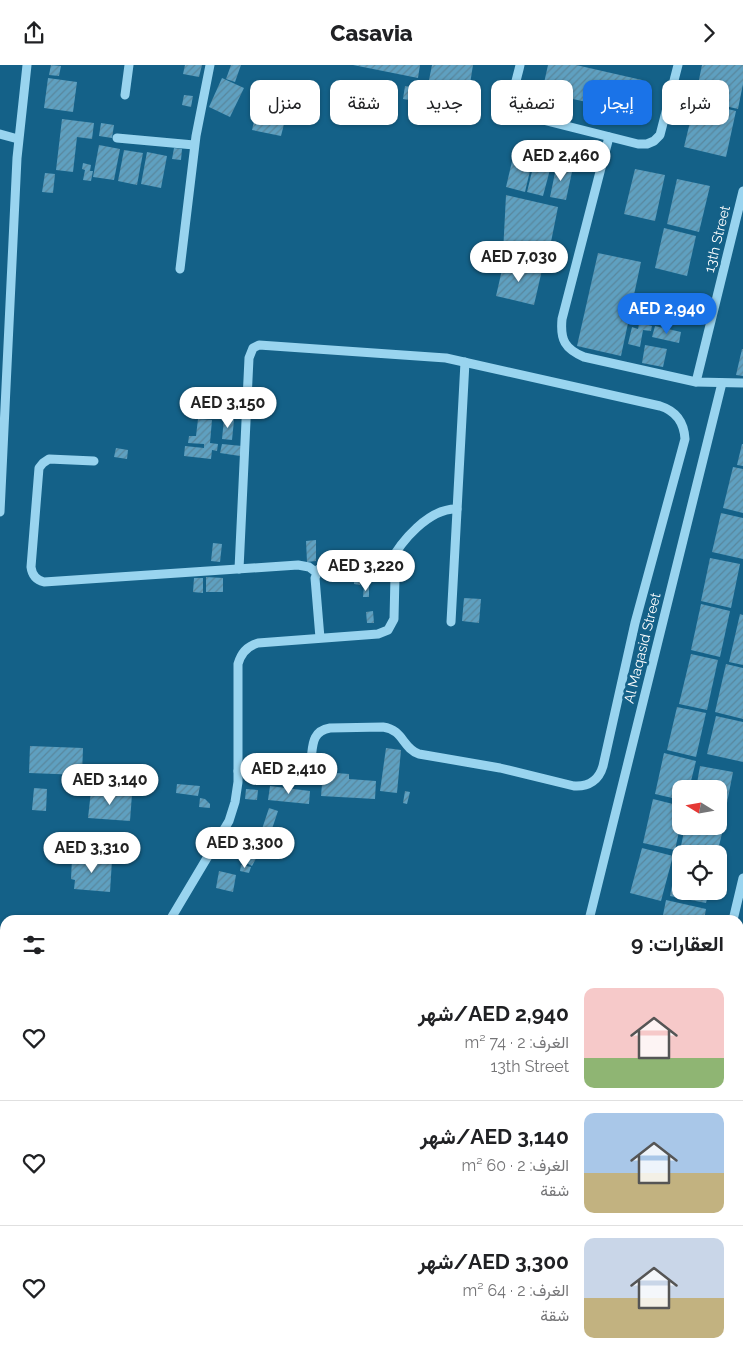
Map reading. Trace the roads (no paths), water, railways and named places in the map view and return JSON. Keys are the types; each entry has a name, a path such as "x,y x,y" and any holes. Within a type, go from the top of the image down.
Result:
{"street":[{"path":"0,512 18,139 27,65"},
{"path":"125,95 129,65"},
{"path":"180,269 194,145 210,65"},
{"path":"520,65 513,100 517,109 523,115 638,144 654,141 660,135 678,65"},
{"path":"0,134 18,139"},
{"path":"609,137 562,319 561,333 565,344 573,352 584,357 696,382 743,383"},
{"path":"117,139 194,145"},
{"name":"13th Street","path":"696,382 743,191"},
{"path":"238,771 304,772 309,766 315,737 321,731 330,728 383,727 398,733 410,749 419,754 500,768 574,787 589,784 601,772 635,623 685,439 683,425 676,414 660,406 446,358 262,344 253,348 248,358 239,569"},
{"path":"451,622 465,362"},
{"name":"Al Maqasid Street","path":"590,915 722,383"},
{"path":"94,461 49,459 39,468 31,567 36,578 44,582 298,565 309,567 317,573"},
{"path":"389,564 401,543 416,528 442,511 457,509"},
{"path":"173,915 229,821 237,792 238,664 242,655 249,647 258,643 378,634 388,630 394,619 395,603 395,576 389,564 376,558 330,562 319,569 315,584 320,638"},
{"path":"734,915 743,879"}]}
